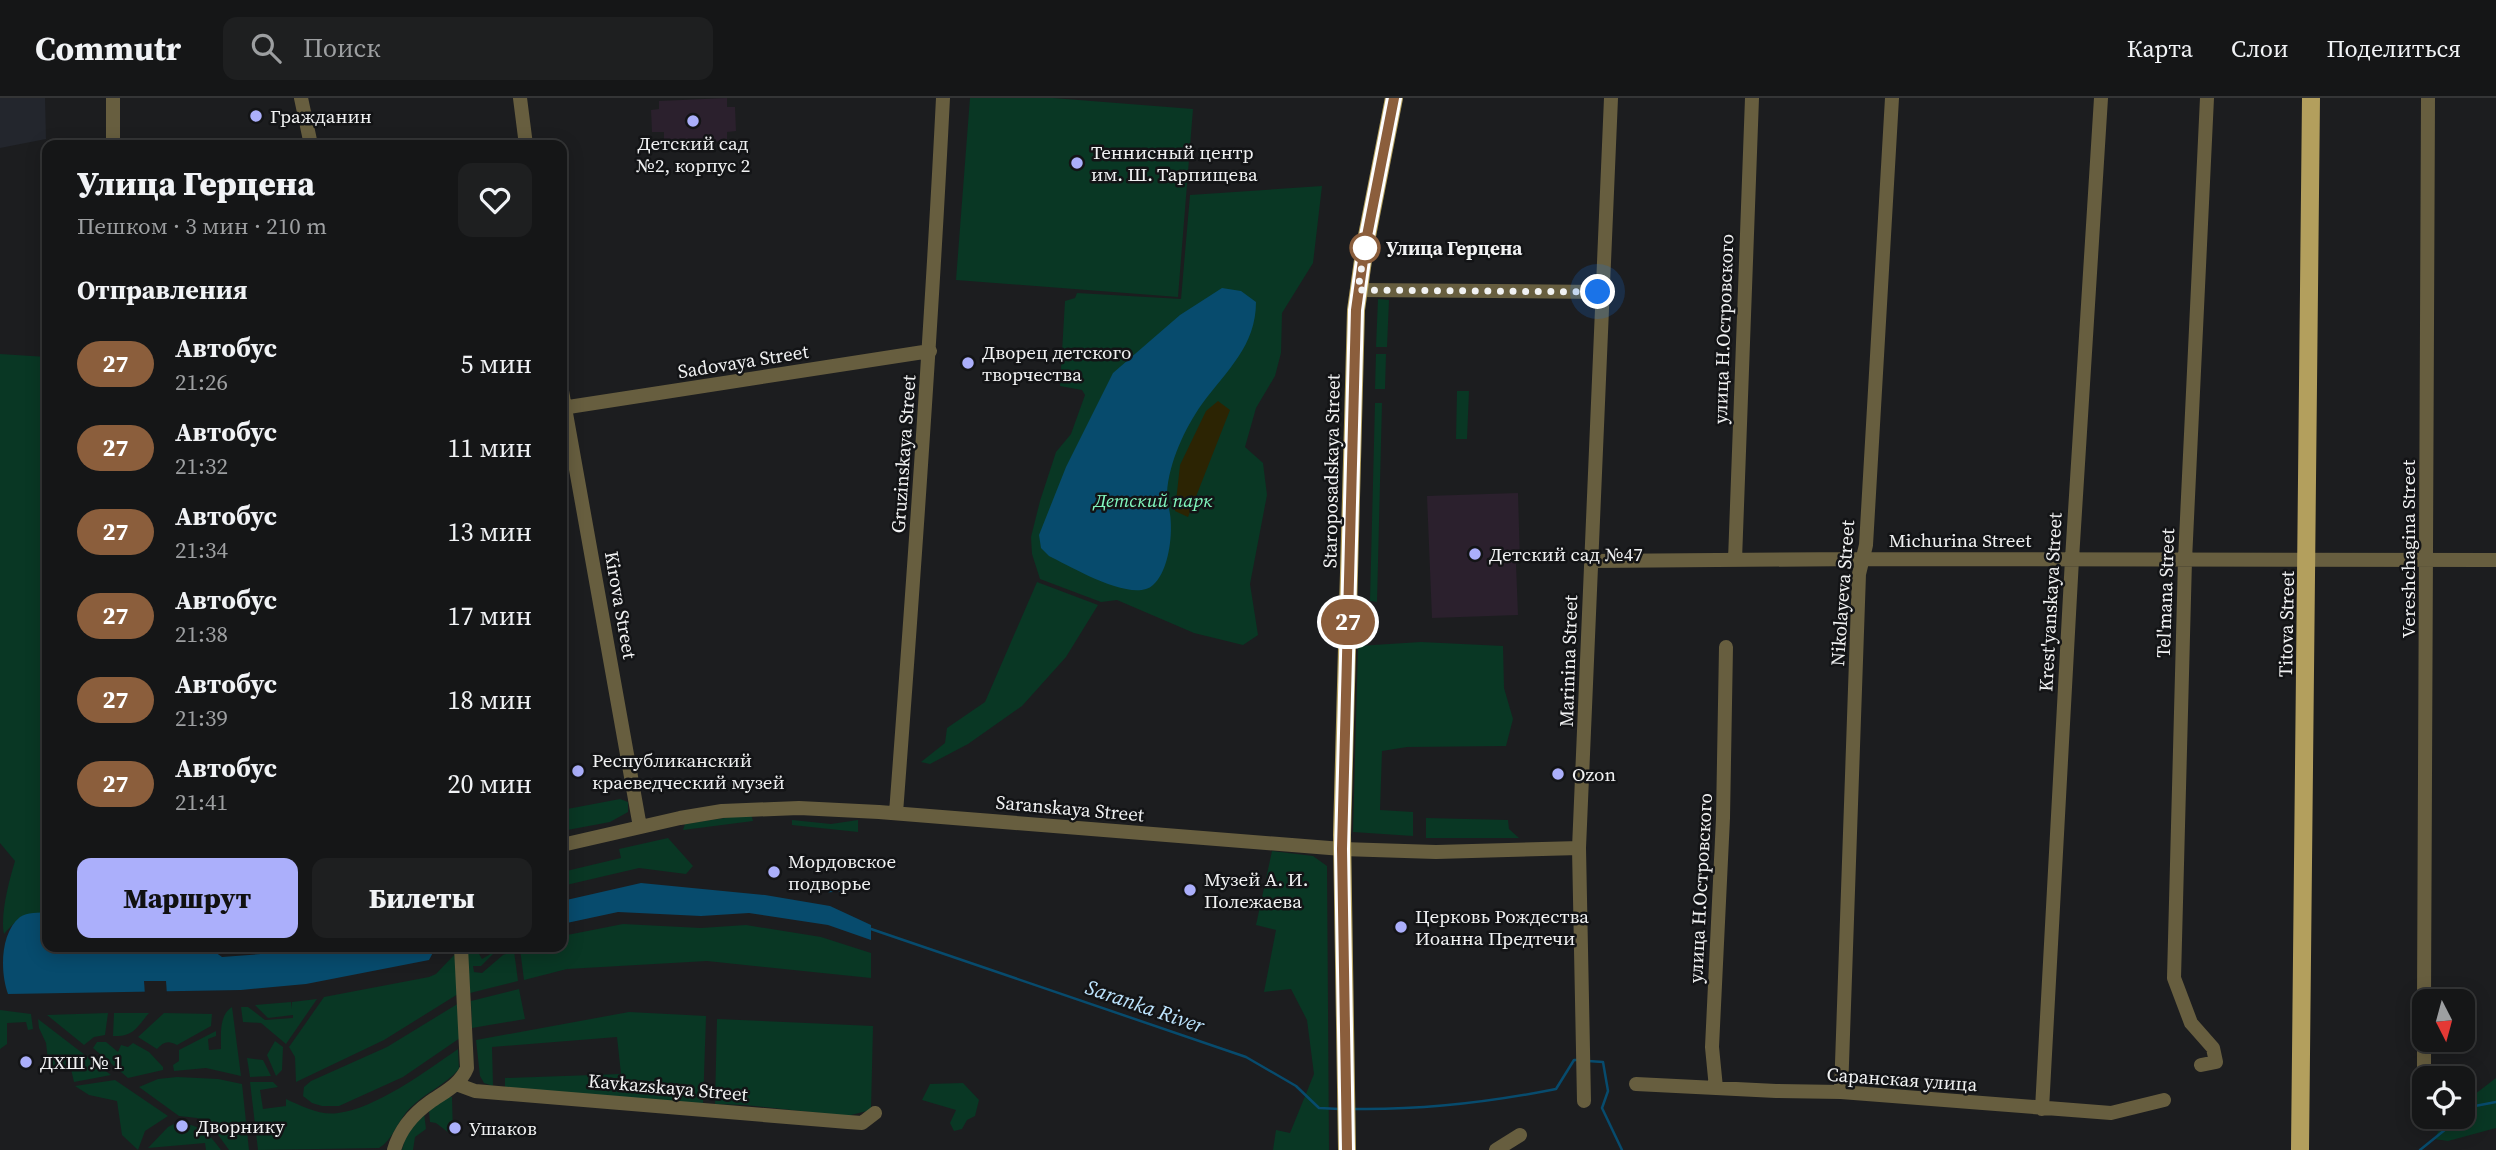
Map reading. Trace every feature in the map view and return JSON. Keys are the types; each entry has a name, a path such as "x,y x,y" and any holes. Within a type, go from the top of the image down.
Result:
{"main road":[{"name":"Staroposadskaya Street","path":"1347,1150 1342,849 1358,290 1394,98"},
{"name":"Titova Street","path":"2300,1150 2311,98"}],"street":[{"path":"113,98 113,140"},
{"path":"302,98 310,140"},
{"path":"520,98 525,140"},
{"name":"Gruzinskaya Street","path":"896,813 930,351 943,98"},
{"name":"Marinina Street","path":"1584,1101 1579,848 1611,98"},
{"name":"улица Н.Островского","path":"1735,560 1752,98"},
{"name":"Nikolayeva Street","path":"1841,1092 1859,574 1866,545 1892,98"},
{"name":"Krest'yanskaya Street","path":"2042,1109 2101,98"},
{"name":"Tel'mana Street","path":"2201,1065 2216,1062 2213,1048 2190,1023 2174,978 2185,560 2207,98"},
{"name":"Vereshchagina Street","path":"2424,989 2428,98"},
{"path":"1358,290 1603,292"},
{"name":"Sadovaya Street","path":"567,407 930,351"},
{"name":"Kirova Street","path":"567,430 640,827"},
{"name":"Michurina Street","path":"1591,561 2496,560"},
{"name":"улица Н.Островского","path":"1716,1088 1712,1047 1723,818 1726,647"},
{"name":"Saranskaya Street","path":"567,844 722,811 763,809 896,813 1342,849 1436,852 1579,848"},
{"path":"394,1150 401,1133 416,1113 464,1076 468,1061 461,952"},
{"name":"Kavkazskaya Street","path":"456,1084 475,1091 862,1123 876,1113"},
{"name":"Саранская улица","path":"1636,1084 1841,1092 2042,1109 2111,1112 2164,1100"},
{"path":"1496,1150 1520,1135"}],"shaded area":[{"path":"0,98 45,98 46,139 0,148"},
{"name":"Детский сад №2, корпус 2","path":"727,98 727,107 735,107 736,131 727,132 727,141 664,143 664,132 652,132 651,110 659,109 659,101"},
{"name":"Детский сад №47","path":"1518,493 1518,615 1432,618 1427,496"}],"green space":[{"name":"Теннисный центр им. Ш. Тарпищева","path":"970,98 1053,98 1193,109 1178,297 956,280"},
{"name":"Детский парк","path":"1322,186 1313,263 1282,313 1281,353 1275,376 1256,408 1245,447 1263,463 1267,495 1250,584 1258,635 1243,645 1194,633 1117,600 1101,602 1040,579 1032,554 1031,537 1056,452 1071,434 1085,395 1082,390 1060,386 1065,301 1075,298 1077,293 1181,299 1190,195"},
{"path":"1378,299 1389,300 1387,347 1376,347"},
{"path":"0,354 42,357 42,913 23,917 4,934 4,908 15,861 0,843"},
{"path":"1376,354 1386,354 1385,389 1375,389"},
{"path":"1457,391 1469,391 1467,439 1456,439"},
{"path":"1375,403 1382,403 1377,602 1370,601"},
{"path":"1037,582 1098,605 1066,657 1022,706 968,744 930,764 921,762 945,743 947,728 985,702"},
{"path":"1421,642 1503,646 1504,688 1513,719 1506,746 1407,747 1382,751 1380,810 1413,812 1413,836 1353,832 1358,646"},
{"path":"620,799 628,802 628,812 610,822 567,830 567,809"},
{"path":"751,814 753,821 683,830 685,824"},
{"path":"1426,818 1508,820 1509,829 1519,838 1426,838"},
{"path":"792,820 831,824 858,820 858,832 792,825"},
{"path":"668,838 693,866 686,874 639,868 567,885 567,871 621,858 619,849"},
{"path":"1272,851 1313,856 1327,866 1329,1150 1273,1150 1276,1130 1290,1133 1314,1074 1307,1020 1291,989 1264,992 1276,930 1256,925"},
{"path":"623,924 701,928 746,925 821,937 871,953 871,978 707,961 567,969 524,980 520,952 567,952 567,935"},
{"path":"467,952 478,952 482,959 495,952 481,966 473,966 474,972 482,973 503,955 514,952 518,981 470,993"},
{"path":"455,954 458,994 384,1040 296,1082 295,1057 289,1047 324,997 429,977 436,974"},
{"path":"519,989 525,1019 472,1028 471,1001"},
{"path":"317,999 286,1044 261,1023 243,1022 241,1007 248,1007 265,1020 293,1018 293,1015 268,1018 255,1005 291,1002 292,1009 292,1002"},
{"path":"459,1003 460,1038 403,1077 339,1106 322,1106 303,1096 304,1087 311,1081 387,1047"},
{"path":"232,1007 241,1076 206,1068 174,1071 173,1065 179,1061 179,1050 216,1031 216,1036 208,1039 209,1050 221,1049 223,1020"},
{"path":"0,1010 31,1014 33,1029 28,1030 26,1022 7,1023 7,1044 0,1049"},
{"path":"629,1012 706,1016 703,1105 505,1089 505,1078 621,1074 617,1037 492,1047 493,1086 484,1083 480,1076 476,1040"},
{"path":"108,1013 105,1035 94,1037 84,1045 47,1015"},
{"path":"114,1013 149,1013 130,1033 113,1036"},
{"path":"164,1013 212,1014 211,1026 177,1045 166,1042 157,1049 138,1037"},
{"path":"38,1019 111,1075 74,1082 71,1069 49,1069 46,1043"},
{"path":"717,1019 873,1026 871,1110 847,1116 715,1104"},
{"path":"275,1041 283,1047 282,1070 276,1076 267,1055"},
{"path":"97,1042 106,1042 118,1052 121,1045 128,1047 133,1043 149,1052 163,1070 128,1078 93,1048"},
{"path":"458,1049 459,1069 410,1108 388,1140 379,1148 258,1150 250,1082 273,1082 278,1087 260,1090 263,1109 286,1106 286,1099 318,1112 332,1114 353,1110 384,1097"},
{"path":"247,1058 263,1060 271,1076 250,1077"},
{"path":"2496,1078 2496,1128 2448,1141 2434,1139 2440,1129 2475,1129 2475,1094"},
{"path":"158,1079 218,1079 242,1084 249,1150 229,1150 211,1125 197,1118 179,1116 139,1087"},
{"path":"115,1080 168,1116 145,1131 138,1150 122,1135 117,1101 89,1095 75,1086"},
{"path":"963,1083 979,1100 975,1116 967,1120 962,1129 954,1131 950,1123 956,1110 922,1100 930,1084"},
{"path":"447,1096 452,1097 453,1136 436,1123 430,1122 429,1111"},
{"path":"424,1113 426,1129 415,1137 413,1150 402,1150 406,1136"},
{"path":"176,1123 202,1130 221,1150 206,1150 205,1143 148,1148 168,1127"}],"sand":[{"path":"1218,401 1230,410 1188,517 1175,511 1180,465 1206,411"}],"water":[{"path":"1222,288 1241,291 1256,302 1255,318 1246,345 1196,413 1174,458 1167,496 1171,522 1170,542 1166,562 1158,579 1144,590 1131,590 1086,575 1049,556 1041,548 1039,535 1066,467 1113,373 1180,315"},
{"path":"641,883 765,895 830,906 871,925 871,940 828,925 749,913 701,916 618,912 567,923 567,900"},
{"path":"42,912 42,952 215,952 222,957 288,952 433,952 429,960 306,984 241,990 8,994 3,964 5,943 13,924 23,915"}],"pier":[{"path":"144,981 166,981 167,995 145,995"}],"waterway":[{"path":"800,884 829,891 845,890"},
{"name":"Saranka River","path":"871,929 1246,1057 1296,1086 1319,1108 1340,1109"},
{"name":"Saranka River","path":"1354,1109 1456,1104 1556,1089 1574,1060 1578,1060"},
{"name":"Saranka River","path":"1588,1061 1603,1062 1608,1091 1602,1108 1622,1150"},
{"name":"Saranka River","path":"2475,1106 2496,1102"},
{"name":"Saranka River","path":"2420,1150 2446,1129"}],"bus line":[{"name":"27","path":"1347,1150 1342,849 1356,310 1365,246 1394,98"}],"place":[{"name":"Гражданин","path":"256,116"},
{"name":"Детский сад №2, корпус 2","path":"693,121"},
{"name":"Теннисный центр им. Ш. Тарпищева","path":"1077,163"},
{"name":"Улица Герцена","path":"1365,248"},
{"name":"Дворец детского творчества","path":"968,363"},
{"name":"Детский сад №47","path":"1475,554"},
{"name":"Республиканский краеведческий музей","path":"578,771"},
{"name":"Ozon","path":"1558,774"},
{"name":"Мордовское подворье","path":"774,872"},
{"name":"Музей А. И. Полежаева","path":"1190,890"},
{"name":"Церковь Рождества Иоанна Предтечи","path":"1401,927"},
{"name":"ДХШ № 1","path":"26,1062"},
{"name":"Дворнику","path":"182,1126"},
{"name":"Ушаков","path":"455,1128"}],"route":[{"path":"1365,248 1358,290 1598,292"}]}
